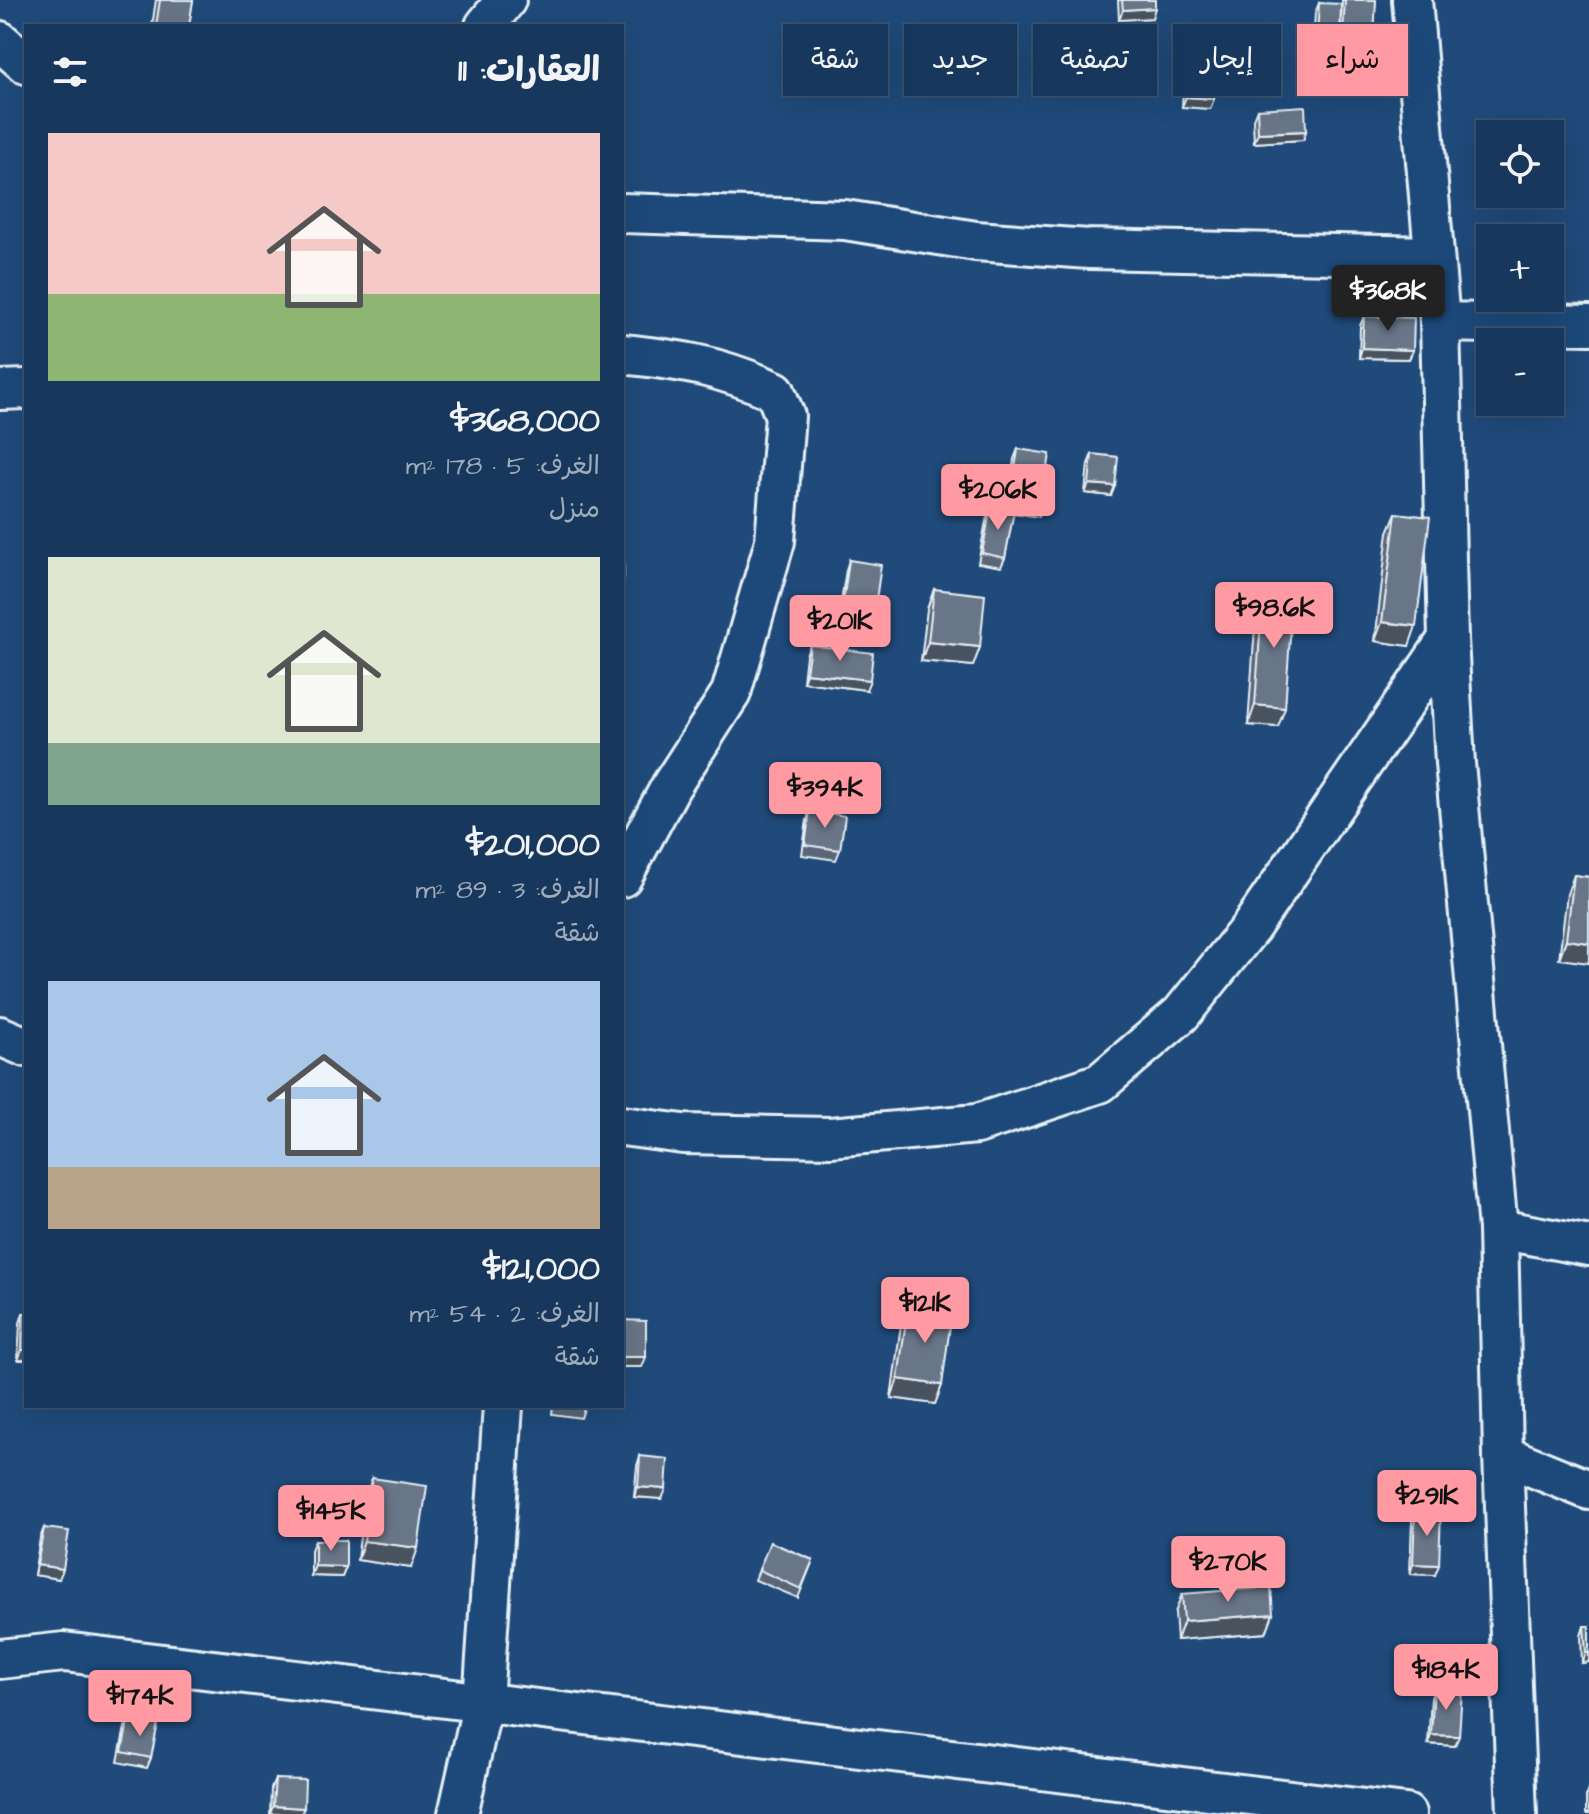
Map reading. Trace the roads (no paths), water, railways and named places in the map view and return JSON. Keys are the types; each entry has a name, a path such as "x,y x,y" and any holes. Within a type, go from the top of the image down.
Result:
{"street":[{"path":"487,24 506,0"},
{"path":"1412,0 1440,322 1448,639 1455,763 1498,1229 1517,1814"},
{"path":"0,41 24,62"},
{"path":"624,213 845,220 976,241 1089,249 1434,256"},
{"path":"1440,322 1589,325"},
{"path":"624,354 684,360 739,375 775,391 785,416 775,541 731,693 671,786 624,873"},
{"path":"0,390 24,389"},
{"path":"624,1126 683,1134 830,1137 977,1124 1100,1083 1181,1014 1251,927 1448,639"},
{"path":"0,1036 24,1046"},
{"path":"1498,1229 1589,1246"},
{"path":"458,1814 483,1702 503,1408"},
{"path":"1503,1455 1589,1490"},
{"path":"0,1659 64,1652 1406,1814"}]}
